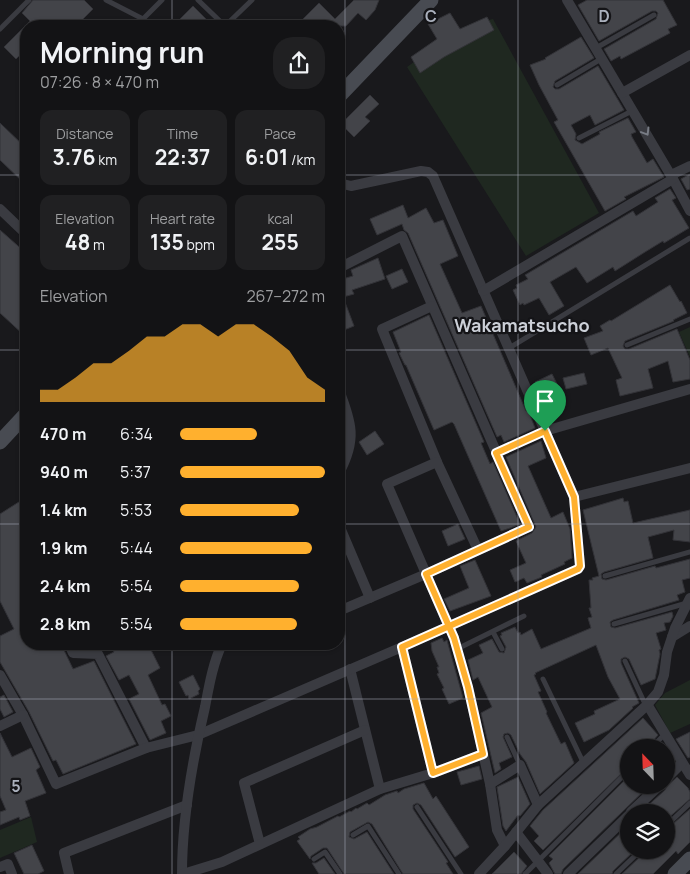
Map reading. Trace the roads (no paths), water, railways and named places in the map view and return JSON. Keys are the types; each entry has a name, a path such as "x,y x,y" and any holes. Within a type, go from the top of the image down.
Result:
{"street":[{"path":"345,90 431,0"},
{"path":"571,1 602,59 690,211"},
{"path":"622,93 690,55"},
{"path":"483,291 690,166"},
{"path":"0,675 23,715 56,784 146,748 198,736 578,569 580,566 574,497 433,176 428,172 421,171 350,186 345,184"},
{"path":"0,209 20,228"},
{"path":"345,265 402,236 529,527 345,608"},
{"path":"432,306 382,329 438,462 478,550"},
{"path":"496,453 545,431 690,389"},
{"path":"345,405 350,418 351,433 348,457 345,462"},
{"path":"0,442 20,420"},
{"path":"438,462 387,484 458,649 490,784 498,830 505,846"},
{"path":"574,497 690,468"},
{"path":"345,539 370,598"},
{"path":"479,874 505,846 538,805 584,764 658,692 664,675 667,652 688,601"},
{"path":"672,637 690,626"},
{"path":"402,647 433,773"},
{"path":"72,650 73,653 98,654 146,748"},
{"path":"220,650 211,680 189,780 182,850 182,874 222,862 380,789 433,773 483,754"},
{"path":"350,669 380,789"},
{"path":"646,705 687,767 675,774"},
{"path":"0,726 23,715"},
{"path":"260,844 244,783 365,730"},
{"path":"490,784 520,765 538,805"},
{"path":"640,804 651,794"},
{"path":"69,874 64,853 187,804"},
{"path":"568,874 620,824"},
{"path":"516,832 548,874"},
{"path":"675,874 690,859"},
{"path":"0,868 8,864 12,874"}],"lane":[{"path":"0,29 29,0"},
{"path":"106,0 143,19 162,0"},
{"path":"198,0 219,20"},
{"path":"231,20 252,0"},
{"path":"596,48 654,15"},
{"path":"557,85 602,59"},
{"path":"580,138 633,110"},
{"path":"508,348 690,238"},
{"path":"627,345 690,319"},
{"path":"605,576 690,552"},
{"path":"614,624 688,601"},
{"path":"458,649 524,616"},
{"path":"493,632 502,649"},
{"path":"625,661 646,705"},
{"path":"543,679 584,764"},
{"path":"660,739 665,734"},
{"path":"507,737 520,765"},
{"path":"525,874 620,779"},
{"path":"675,817 690,803"},
{"path":"417,807 461,874"},
{"path":"353,835 368,826 399,874"},
{"path":"314,859 325,852 340,874"},
{"path":"616,874 632,859"}],"district":[{"name":"Wakamatsucho","path":"522,325"}]}
